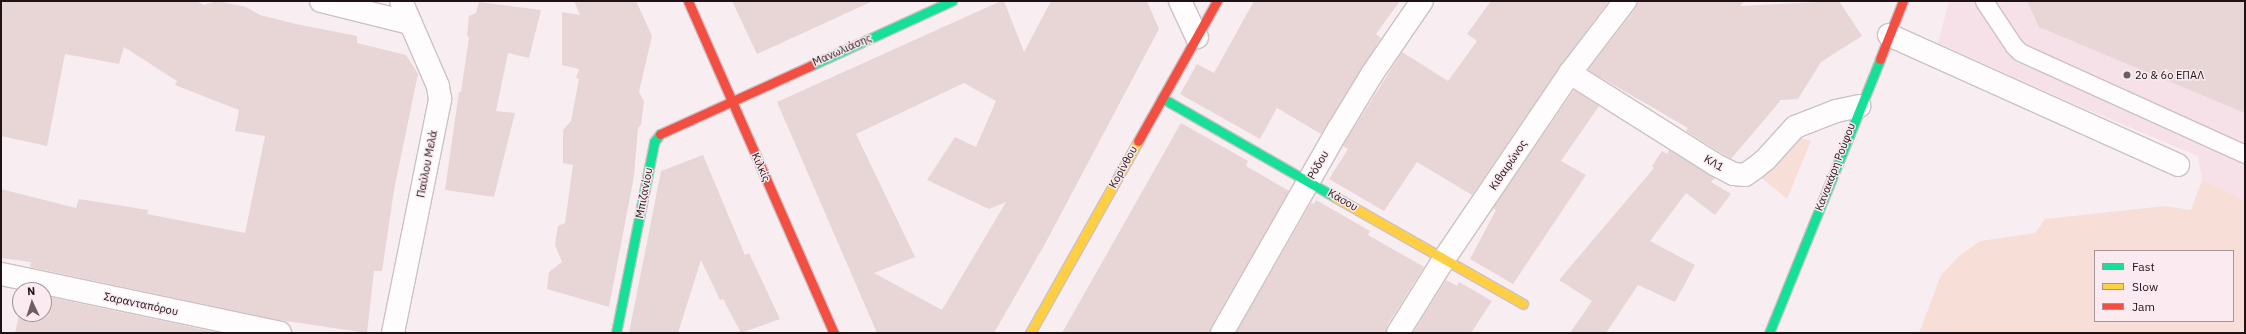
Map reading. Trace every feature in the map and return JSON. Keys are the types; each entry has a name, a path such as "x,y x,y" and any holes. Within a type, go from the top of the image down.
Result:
{"street":[{"path":"321,1 410,23"},
{"name":"Παύλου Μελά","path":"393,333 440,99 438,86 401,1"},
{"name":"Κιλκίς","path":"688,1 834,333"},
{"name":"Μανωλιάσης","path":"732,100 952,1"},
{"path":"1180,1 1197,37"},
{"name":"Κορίνθου","path":"1030,333 1217,1"},
{"name":"Ρόδου","path":"1222,333 1372,74 1422,1"},
{"name":"Κιθαιρώνος","path":"1398,333 1444,258 1570,74 1625,1"},
{"name":"Κανακάρη Ρούφου","path":"1769,333 1902,1"},
{"path":"1889,35 2178,164"},
{"name":"ΚΛ1","path":"1570,74 1716,165 1734,174 1745,175 1755,168 1766,159 1795,127 1836,111 1859,106"},
{"name":"Κάσου","path":"1162,98 1523,304"},
{"name":"Μπιζανίου","path":"616,333 655,139 664,131 732,100"},
{"name":"Σαρανταπόρου","path":"1,274 280,333"}],"lane":[{"path":"1984,1 2014,46 2020,52 2245,154"}],"shaded area":[{"name":"2ο & 6ο ΕΠΑΛ","path":"1949,1 2245,1 2245,200 2202,180 2198,156 2079,106 1938,43"},
{"path":"1799,137 1811,141 1787,199 1758,175"},
{"path":"2202,180 2245,200 2245,333 1919,333 1941,275 1959,256 1980,241 2035,233 2045,219 2165,206 2191,210"}],"building":[{"path":"1,1 196,1 204,5 217,1 246,7 260,15 296,24 357,36 357,43 406,55 418,74 394,190 382,271 374,271 367,333 273,319 30,267 31,262 1,258 1,189 76,208 79,199 148,210 147,214 245,233 265,136 235,131 239,110 175,85 177,81 124,47 119,64 65,54 47,146 1,136"},
{"path":"574,1 636,1 652,36 639,92 644,101 641,125 638,128 634,176 609,307 547,289 549,272 562,262 555,245 558,226 565,223 573,165 563,163 563,130 571,121 579,79 576,78 579,69 562,65 562,12 580,15"},
{"path":"732,1 873,1 757,54"},
{"path":"1001,1 1004,1 1024,52 1051,1 1147,1 1159,29 1046,242 994,333 877,333 777,102","holes":["964,83 996,101 976,147 955,137 927,180 989,209 1006,202 942,310 874,273 915,257 856,134"]},
{"path":"1254,1 1400,1 1376,34 1381,38 1321,134 1277,108 1260,139 1180,94 1197,64 1214,73"},
{"path":"1491,1 1609,1 1560,66 1472,195 1417,162 1384,211 1329,179 1348,149 1343,146 1402,52 1448,81 1477,41 1467,34"},
{"path":"1637,1 1745,1 1740,6 1839,1 1862,36 1821,62 1798,99 1781,100 1731,159 1686,131 1688,128 1588,70 1635,9"},
{"path":"2027,1 2245,1 2245,113 2039,27"},
{"path":"479,2 541,10 529,58 508,53 496,111 515,113 494,197 445,190 459,92 461,92 469,38 467,35 469,16 476,13"},
{"path":"1574,90 1599,106 1561,161 1586,175 1513,284 1470,259 1496,210 1493,208"},
{"path":"1181,123 1248,161 1246,166 1289,191 1211,327 1210,333 1062,333"},
{"path":"1669,150 1715,178 1711,182 1731,194 1715,215 1686,193 1650,241 1695,265 1675,302 1638,285 1606,333 1570,333 1592,301 1559,280 1654,168 1652,166 1662,151 1667,154"},
{"path":"703,155 745,255 749,253 780,319 741,333 723,299 720,300 701,260 678,333 629,333 661,171"},
{"path":"1316,200 1370,231 1368,235 1424,267 1387,326 1386,333 1236,333 1311,203 1314,204"},
{"path":"1446,280 1457,286 1459,282 1492,301 1471,333 1413,333"},
{"path":"52,298 220,333 15,333 18,322 52,322"}],"traffic: fast":[{"path":"812,65 952,1"},
{"path":"1769,333 1880,59"},
{"path":"1162,98 1335,197"},
{"path":"616,333 654,142 660,134"}],"traffic: slow":[{"path":"1030,333 1138,141"},
{"path":"1335,197 1523,304"}],"traffic: jam":[{"path":"688,1 834,333"},
{"path":"1138,141 1217,1"},
{"path":"1880,59 1903,1"},
{"path":"660,134 812,65"}],"place":[{"name":"2ο & 6ο ΕΠΑΛ","path":"2127,75"}]}
